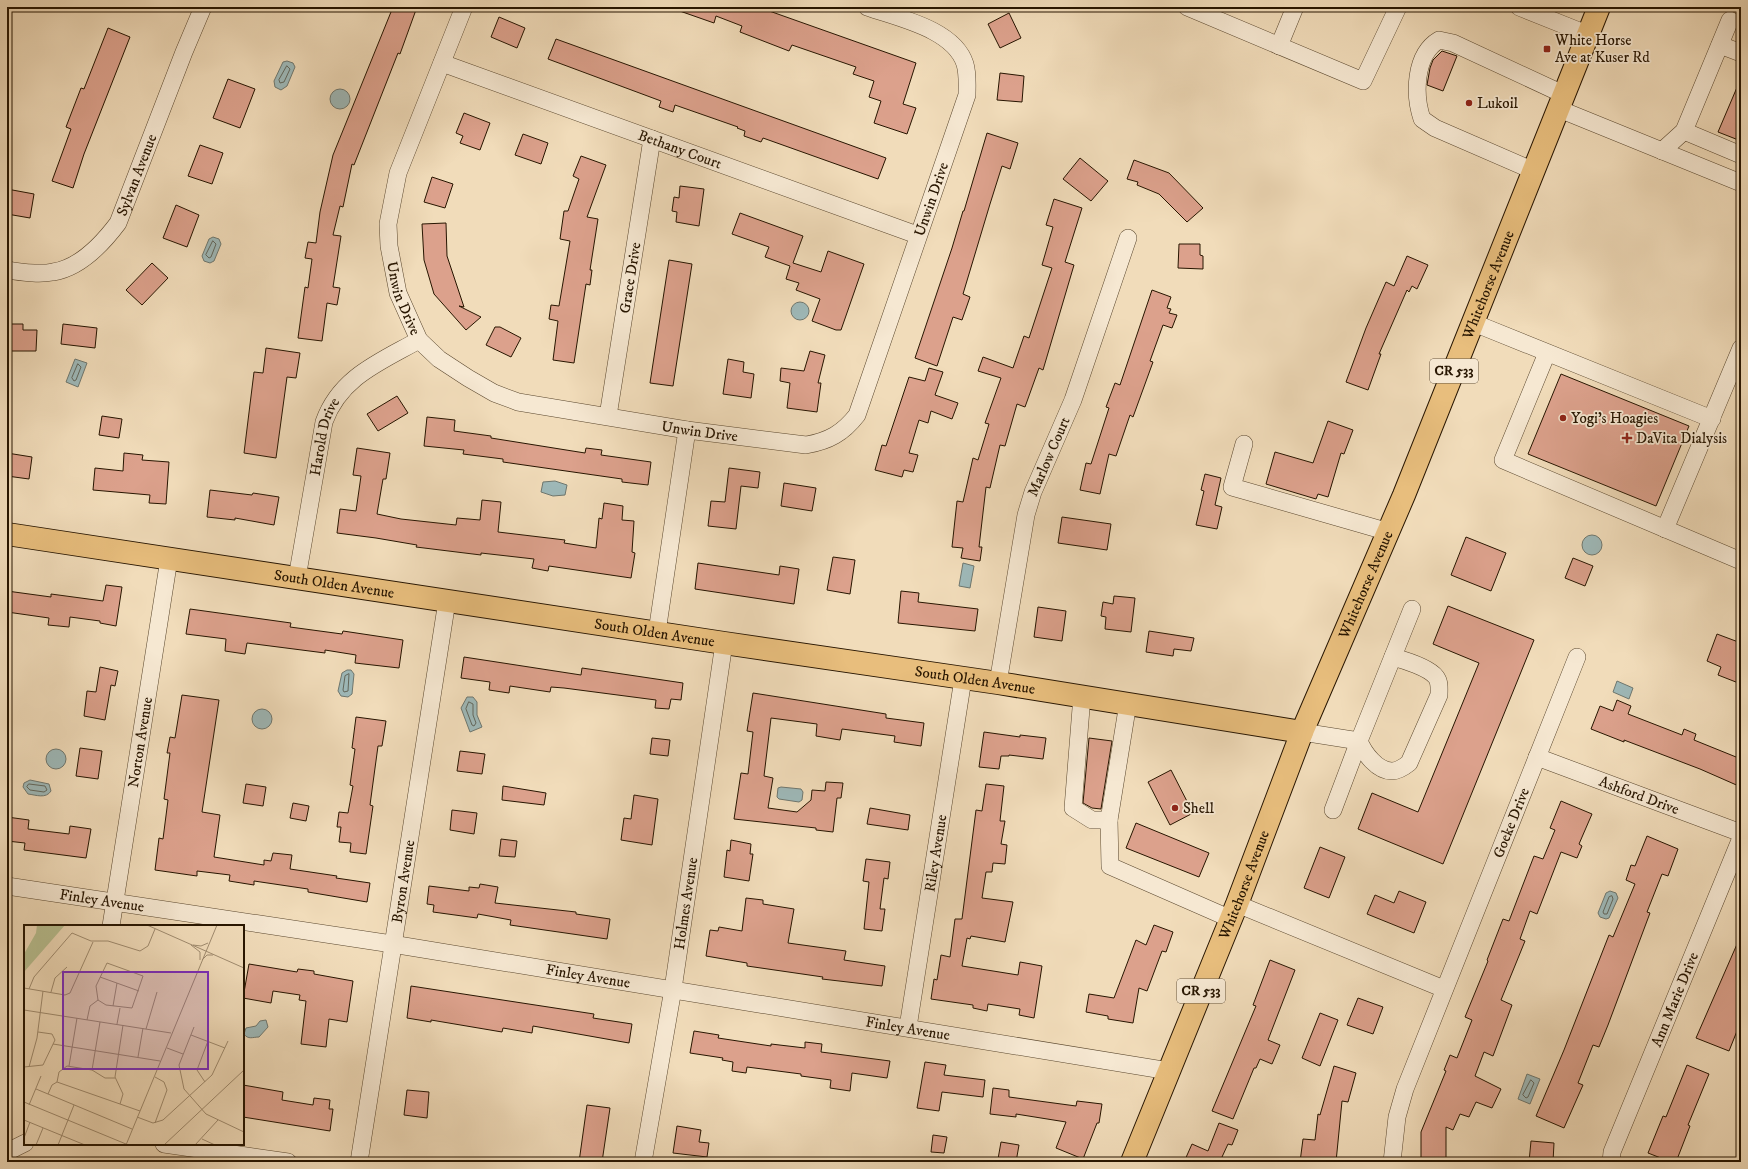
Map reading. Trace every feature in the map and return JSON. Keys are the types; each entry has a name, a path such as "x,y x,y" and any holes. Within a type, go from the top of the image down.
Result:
{"main road":[{"name":"Whitehorse Avenue","path":"1132,1162 1234,911 1302,732 1389,532 1474,323 1599,7"},
{"name":"South Olden Avenue","path":"7,534 963,679 998,683 1302,732"}],"street":[{"name":"Sylvan Avenue","path":"7,270 30,273 54,272 71,265 104,242 118,223 184,52 204,7"},
{"name":"Unwin Drive","path":"464,7 426,99 398,173 388,224 389,246 398,293 419,340 439,359 468,378 494,393 518,402 687,430 806,445 823,442 847,428 857,415 917,235 967,94 965,64 958,50 948,40 933,31 867,7"},
{"path":"1188,7 1363,81 1398,7"},
{"path":"1280,46 1295,7"},
{"path":"1527,8 1589,35"},
{"path":"1662,151 1684,130 1730,20"},
{"path":"1534,171 1435,128 1422,119 1417,94 1420,70 1425,55 1432,44 1439,40 1453,43 1562,102 1662,151 1741,183"},
{"path":"1720,45 1741,53"},
{"name":"Bethany Court","path":"442,63 917,235"},
{"path":"1684,130 1741,155"},
{"name":"Grace Drive","path":"608,416 652,139"},
{"name":"Marlow Court","path":"998,683 1026,515 1033,492 1072,400 1128,238"},
{"path":"1474,323 1712,419"},
{"name":"Harold Drive","path":"297,578 324,422 329,408 346,385 362,372 419,340"},
{"path":"1665,529 1741,348"},
{"path":"1547,353 1504,460 1741,561"},
{"path":"657,632 687,430"},
{"path":"1244,444 1232,487 1389,532"},
{"name":"Norton Avenue","path":"111,925 169,559"},
{"name":"Byron Avenue","path":"359,1162 447,601"},
{"path":"1333,810 1412,609"},
{"name":"Holmes Avenue","path":"643,1162 672,989 724,643"},
{"path":"1359,741 1362,748 1382,769 1392,771 1400,769 1409,763 1439,695 1439,685 1435,677 1429,672 1393,657"},
{"name":"Goeke Drive","path":"1392,1162 1397,1117 1405,1089 1577,657"},
{"name":"Riley Avenue","path":"908,1027 963,679"},
{"path":"1082,696 1073,808 1092,820 1109,820"},
{"path":"1128,703 1109,820 1110,866 1444,988"},
{"path":"1302,732 1359,741"},
{"name":"Ashford Drive","path":"1537,757 1741,833"},
{"name":"Ann Marie Drive","path":"1610,1162 1615,1145 1741,838"},
{"name":"Finley Avenue","path":"7,886 392,944 908,1027 1169,1071"},
{"path":"7,1152 24,1144"},
{"path":"171,1145 288,1162"}],"water":[{"path":"287,61 293,63 295,67 287,86 281,90 275,87 274,81 283,62"},
{"path":"340,89 347,92 350,99 347,106 340,109 333,106 330,99 333,92"},
{"path":"213,237 219,239 221,244 214,261 210,263 204,261 202,256 209,239"},
{"path":"796,302 804,302 809,307 807,318 804,320 796,320 791,315 791,307"},
{"path":"75,359 87,363 78,387 66,382"},
{"path":"555,481 567,485 565,495 553,496 541,492 543,482"},
{"path":"1592,535 1599,538 1602,545 1599,552 1592,555 1585,552 1582,545 1585,538"},
{"path":"963,563 974,566 970,588 959,586"},
{"path":"347,670 351,670 354,674 352,694 348,697 341,696 338,691 342,673"},
{"path":"1617,681 1633,688 1629,699 1613,692"},
{"path":"467,697 473,697 477,702 477,715 482,727 470,732 461,708"},
{"path":"262,709 269,712 272,719 269,726 262,729 255,726 252,719 255,712"},
{"path":"56,749 63,752 66,759 63,766 56,769 49,766 46,759 49,752"},
{"path":"30,780 49,784 51,791 44,796 28,794 23,787 24,783"},
{"path":"778,788 801,789 803,792 802,800 799,802 779,799 777,797"},
{"path":"1610,891 1616,893 1618,898 1609,918 1606,919 1600,917 1598,913 1606,893"},
{"path":"266,1020 268,1027 259,1037 249,1038 244,1034 246,1028 256,1026 260,1021"},
{"path":"1527,1074 1540,1079 1530,1104 1518,1099"}],"building":[{"path":"393,7 417,7 400,54 398,53 354,165 352,164 343,207 340,206 333,235 341,236 333,287 340,288 337,305 327,303 322,341 298,338 305,287 308,288 312,259 305,258 308,242 316,243 320,212 333,155"},
{"path":"675,7 758,7 916,63 903,104 916,108 907,134 874,123 881,101 869,97 874,81 853,74 856,67 792,45 789,51 740,32 742,26 716,16 714,23 674,9"},
{"path":"1009,13 1021,38 1000,48 988,24"},
{"path":"499,17 525,28 517,48 491,37"},
{"path":"108,28 130,37 84,154 73,188 52,181 71,129 66,127 81,88 84,89"},
{"path":"556,39 886,158 878,179 763,138 761,142 744,136 745,131 737,128 738,127 675,105 673,112 659,107 661,101 548,59"},
{"path":"1442,51 1457,56 1443,91 1427,85 1433,60"},
{"path":"1000,73 1024,76 1022,102 997,100"},
{"path":"1741,78 1741,141 1718,132"},
{"path":"228,79 255,89 240,128 213,118"},
{"path":"464,113 490,123 480,150 460,143 463,136 456,133"},
{"path":"987,133 1018,143 1010,169 1002,166 963,294 970,297 962,320 953,317 937,366 915,358 964,211"},
{"path":"523,134 548,143 541,164 515,155"},
{"path":"200,145 223,153 212,184 188,176"},
{"path":"581,156 606,165 587,217 598,219 590,270 592,270 590,285 586,284 574,363 553,360 558,321 549,319 551,305 559,306 570,241 560,239 564,211 568,211 579,179 573,176"},
{"path":"1080,158 1108,181 1091,201 1063,179"},
{"path":"1134,160 1169,173 1203,208 1187,222 1159,194 1137,185 1138,182 1127,179"},
{"path":"432,177 453,184 445,208 424,202"},
{"path":"680,186 704,189 699,226 676,222 677,212 672,211 674,197 679,198"},
{"path":"7,189 34,194 30,218 7,214"},
{"path":"1054,199 1082,208 1065,262 1074,265 1043,370 1039,368 1025,407 1017,404 1005,446 1000,445 990,488 986,487 979,547 982,547 980,561 961,558 963,548 952,547 957,501 963,502 973,458 978,460 989,424 985,423 1001,378 978,371 983,357 1013,368 1024,336 1029,338 1052,268 1042,265 1053,227 1046,225"},
{"path":"176,205 199,215 187,247 163,238"},
{"path":"740,213 803,236 793,263 821,272 828,251 864,264 841,330 836,330 812,321 820,299 796,290 799,283 786,279 790,266 765,257 769,247 732,234"},
{"path":"446,223 447,256 464,307 459,306 481,317 466,330 434,294 424,260 422,224"},
{"path":"1179,244 1200,244 1200,255 1203,256 1203,269 1178,268"},
{"path":"1407,256 1428,265 1417,289 1412,286 1409,292 1407,290 1379,354 1381,354 1368,390 1346,382 1366,328 1386,282 1394,286"},
{"path":"669,260 692,264 673,386 650,383"},
{"path":"152,263 168,278 142,305 126,290"},
{"path":"1152,290 1171,297 1167,308 1171,309 1169,313 1177,315 1172,328 1163,325 1150,361 1153,362 1133,417 1130,415 1116,456 1109,454 1100,494 1080,490 1086,463 1091,464 1109,408 1106,407 1115,383 1120,385"},
{"path":"7,324 23,324 23,330 37,330 36,351 7,351"},
{"path":"63,324 97,328 95,348 61,344"},
{"path":"495,327 500,327 521,338 511,357 486,345"},
{"path":"266,348 300,353 296,378 287,377 276,458 244,453 254,372 263,373"},
{"path":"810,351 825,355 818,383 821,383 817,412 787,408 790,383 780,381 781,368 804,371"},
{"path":"728,359 744,362 743,372 754,374 751,398 723,394"},
{"path":"929,368 943,372 935,395 958,403 952,419 931,411 928,423 919,420 909,453 918,455 913,472 904,470 902,477 875,470 882,445 886,446 909,377 925,381"},
{"path":"1561,374 1689,426 1656,506 1528,454"},
{"path":"397,396 408,413 378,431 367,414"},
{"path":"102,416 122,419 119,438 99,435"},
{"path":"427,417 455,420 454,431 585,453 586,448 602,450 601,455 651,462 648,485 622,482 622,479 503,462 503,459 463,454 464,450 424,446"},
{"path":"1328,421 1353,430 1344,454 1341,453 1328,497 1318,494 1316,499 1266,484 1275,452 1313,463"},
{"path":"357,448 390,453 386,479 383,479 377,514 401,519 456,525 457,518 480,520 482,500 501,502 498,532 565,540 564,543 596,548 599,518 602,519 604,503 623,506 622,520 634,521 632,552 635,553 631,578 549,566 548,571 532,568 534,559 481,553 481,555 416,547 417,545 337,533 340,509 356,511 361,476 353,475"},
{"path":"7,453 32,457 29,479 7,476"},
{"path":"124,453 143,455 142,460 169,462 166,504 149,503 150,495 93,490 95,468 123,471"},
{"path":"729,468 760,472 758,488 741,486 736,529 708,526 711,501 725,502"},
{"path":"1205,474 1221,478 1215,505 1222,507 1217,529 1196,525 1204,491 1201,490"},
{"path":"784,483 816,488 812,511 781,506"},
{"path":"210,490 252,495 253,493 279,497 274,525 235,518 235,520 207,517"},
{"path":"1062,517 1111,524 1107,550 1058,543"},
{"path":"1466,537 1506,553 1491,591 1451,575"},
{"path":"833,557 855,560 850,594 827,590"},
{"path":"1573,558 1593,566 1585,586 1565,578"},
{"path":"698,563 779,575 780,566 799,569 794,604 695,589"},
{"path":"106,585 122,587 116,626 100,623 100,621 70,617 69,627 48,625 49,618 7,612 7,591 51,597 51,594 103,601"},
{"path":"901,591 919,593 918,602 978,609 975,631 898,623"},
{"path":"1114,596 1135,598 1131,632 1105,629 1106,617 1101,616 1103,602 1113,604"},
{"path":"1448,606 1534,640 1443,864 1358,829 1372,793 1418,812 1479,663 1433,644"},
{"path":"1038,607 1066,611 1062,641 1034,637"},
{"path":"190,609 291,623 290,627 342,634 343,631 403,640 399,668 355,663 356,655 325,650 325,653 247,643 245,654 225,651 226,639 186,634"},
{"path":"1149,631 1194,638 1191,651 1174,649 1173,656 1146,652"},
{"path":"1717,634 1741,643 1741,684 1718,675 1721,667 1707,661"},
{"path":"464,657 581,675 582,668 683,683 681,700 671,699 669,709 655,708 656,700 564,688 551,687 550,692 510,686 509,693 489,690 490,682 461,678"},
{"path":"100,667 118,671 115,686 111,685 105,720 84,716 87,691 96,692"},
{"path":"753,693 886,714 886,718 924,723 921,746 894,742 895,736 842,729 840,740 816,736 817,724 771,718 764,776 773,778 768,808 797,812 811,800 812,790 825,791 826,782 843,783 841,798 837,798 833,832 816,830 816,828 734,819 741,773 748,774 753,732 747,731"},
{"path":"182,695 219,700 202,812 220,815 214,857 264,865 264,860 271,861 273,853 292,855 290,869 337,876 336,878 370,883 367,902 308,892 308,889 254,881 254,885 229,881 230,875 197,871 197,876 155,870 159,838 163,839 168,800 164,799 170,753 167,753 170,737 175,738"},
{"path":"1617,700 1631,706 1628,714 1682,735 1684,729 1696,734 1694,740 1741,759 1741,787 1700,769 1591,729 1600,706 1613,711"},
{"path":"356,717 386,721 382,746 378,746 370,805 373,806 366,854 350,852 351,843 339,842 341,827 337,827 339,812 348,813 353,786 350,785 355,749 352,748"},
{"path":"984,732 1020,737 1020,735 1046,738 1043,759 1009,755 1001,756 999,769 979,767"},
{"path":"652,738 670,740 668,756 650,754"},
{"path":"1089,738 1112,741 1101,809 1092,808 1083,803"},
{"path":"80,748 102,751 98,779 76,776"},
{"path":"460,751 485,754 482,774 457,771"},
{"path":"1171,770 1193,813 1170,825 1148,782"},
{"path":"246,784 266,787 263,806 243,803"},
{"path":"986,784 1004,786 1000,821 1005,821 1001,844 1007,845 1005,864 993,863 992,872 986,872 982,898 1013,902 1005,942 971,936 970,939 967,938 962,966 1018,975 1020,962 1042,966 1034,1018 1019,1015 1020,1009 988,1004 987,1011 973,1008 973,1005 931,999 934,979 937,980 941,955 950,957 955,919 962,919 976,810 982,811"},
{"path":"503,786 546,793 544,805 502,800"},
{"path":"634,795 658,799 652,845 621,840 624,818 631,819"},
{"path":"1561,801 1592,814 1579,844 1582,846 1577,858 1561,852 1537,914 1530,911 1520,939 1525,941 1501,1000 1512,1005 1493,1056 1484,1052 1475,1076 1501,1089 1492,1108 1476,1102 1469,1117 1460,1114 1453,1130 1446,1127 1446,1162 1421,1162 1421,1132 1446,1071 1444,1070 1450,1055 1457,1058 1472,1020 1465,1017 1503,919 1509,921 1534,856 1543,859 1555,830 1550,828"},
{"path":"293,803 309,806 306,821 290,818"},
{"path":"870,808 910,815 908,830 867,824"},
{"path":"452,810 477,813 474,834 450,830"},
{"path":"7,817 29,820 28,829 69,834 70,826 91,829 86,858 24,850 25,843 7,841"},
{"path":"1136,823 1209,853 1199,877 1126,848"},
{"path":"1647,836 1678,849 1668,876 1662,874 1647,912 1650,913 1608,1025 1599,1047 1593,1045 1578,1083 1583,1085 1564,1128 1536,1116 1564,1050 1609,935 1613,937 1635,884 1626,880 1631,865 1635,866"},
{"path":"501,839 517,841 515,857 499,856"},
{"path":"731,840 751,844 750,854 753,854 749,881 724,877 727,850 730,851"},
{"path":"1320,847 1345,857 1329,898 1304,888"},
{"path":"866,859 890,862 888,879 884,878 880,909 885,909 882,931 864,929 869,882 863,881"},
{"path":"480,884 498,887 495,903 576,912 576,914 610,919 607,939 510,925 511,920 478,914 477,918 433,912 434,905 427,904 429,886 469,891 469,887 479,888"},
{"path":"1399,891 1426,902 1414,933 1367,914 1375,895 1394,903"},
{"path":"746,898 763,900 763,904 794,909 788,943 846,951 844,960 885,966 882,986 822,979 823,977 747,966 747,963 706,956 710,930 718,931 719,927 742,931"},
{"path":"1154,925 1173,932 1166,952 1162,951 1147,991 1139,988 1133,1023 1108,1019 1108,1016 1086,1012 1089,994 1114,998 1136,940 1146,945"},
{"path":"1741,935 1741,1021 1729,1051 1696,1038"},
{"path":"1270,960 1295,970 1268,1040 1280,1045 1272,1064 1260,1059 1256,1068 1254,1068 1233,1119 1212,1111 1256,1006 1253,1005"},
{"path":"249,964 297,972 298,969 314,971 314,974 353,981 347,1022 329,1019 326,1047 301,1044 306,1001 299,1000 300,995 273,991 271,1003 244,998"},
{"path":"411,986 594,1014 593,1018 632,1024 629,1043 533,1026 532,1033 503,1028 502,1032 431,1020 431,1022 407,1018"},
{"path":"1358,998 1383,1007 1373,1034 1347,1025"},
{"path":"1320,1013 1338,1020 1320,1066 1302,1058"},
{"path":"694,1031 719,1035 718,1038 771,1046 771,1044 805,1048 805,1042 822,1044 821,1052 890,1061 887,1078 852,1073 850,1091 830,1088 831,1080 801,1076 801,1074 747,1067 746,1073 732,1071 733,1062 722,1060 723,1058 690,1053"},
{"path":"925,1062 946,1065 944,1075 985,1080 983,1097 942,1092 939,1111 917,1108"},
{"path":"1687,1065 1709,1074 1688,1125 1690,1126 1676,1162 1671,1162 1648,1153 1663,1116 1666,1117"},
{"path":"1334,1066 1356,1073 1348,1102 1342,1101 1336,1162 1300,1162 1303,1139 1315,1140 1318,1114 1320,1115"},
{"path":"244,1085 283,1092 282,1100 313,1105 314,1098 330,1100 329,1109 333,1109 330,1131 244,1117"},
{"path":"993,1088 1009,1090 1009,1097 1076,1106 1077,1101 1102,1104 1099,1123 1097,1123 1083,1159 1056,1148 1066,1122 1016,1114 1016,1117 990,1114"},
{"path":"407,1090 429,1092 427,1118 404,1115"},
{"path":"587,1105 610,1108 602,1162 579,1162"},
{"path":"1219,1123 1238,1130 1232,1145 1228,1144 1222,1157 1234,1162 1184,1162 1192,1144 1208,1151"},
{"path":"677,1126 701,1130 699,1142 709,1143 707,1157 673,1153"},
{"path":"933,1135 947,1137 944,1153 931,1152"},
{"path":"1531,1141 1554,1143 1553,1162 1529,1162"},
{"path":"1001,1142 1019,1145 1016,1162 998,1159"}],"place":[{"name":"White Horse Ave at Kuser Rd","path":"1547,49"},
{"name":"Lukoil","path":"1469,103"},
{"name":"Yogi's Hoagies","path":"1563,418"},
{"name":"DaVita Dialysis","path":"1627,438"},
{"name":"Shell","path":"1175,808"}]}
